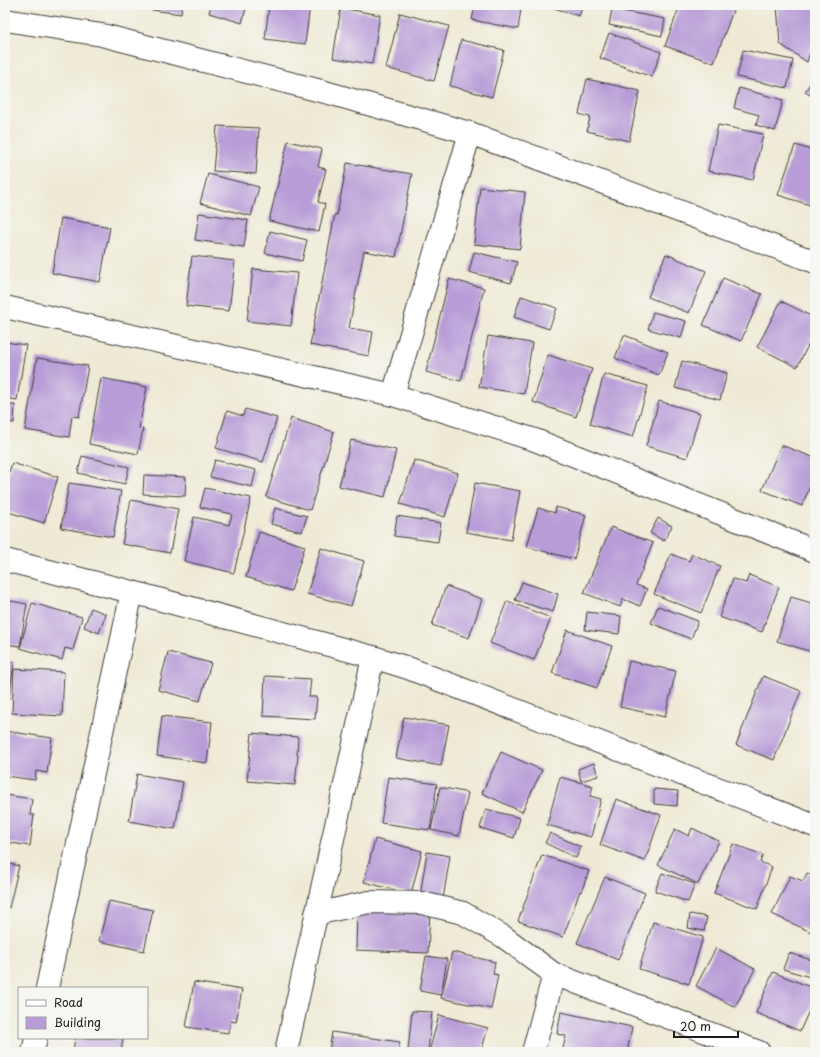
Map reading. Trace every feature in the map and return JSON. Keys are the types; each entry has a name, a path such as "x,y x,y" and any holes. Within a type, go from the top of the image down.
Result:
{"street":[{"path":"5,20 102,35 325,92 470,133 815,262"},
{"path":"393,395 470,133"},
{"path":"5,307 393,395 535,440 815,551"},
{"path":"5,560 132,592 373,657 408,668 815,826"},
{"path":"47,987 132,592"},
{"path":"286,1052 373,657"},
{"path":"316,914 369,902 422,903 463,913 504,937 554,974 759,1052"},
{"path":"533,1052 554,974"},
{"path":"33,1052 36,1039"}],"building":[{"path":"139,5 182,5 181,14 138,8"},
{"path":"211,5 247,5 242,23 209,13"},
{"path":"269,5 310,5 305,44 265,39"},
{"path":"475,5 498,5 521,9 518,29 472,20"},
{"path":"545,5 583,5 579,16"},
{"path":"680,5 735,5 714,63 665,46"},
{"path":"777,5 815,5 815,35 807,62 780,44"},
{"path":"341,8 380,15 372,64 333,58"},
{"path":"612,9 665,19 662,36 609,25"},
{"path":"400,13 449,26 434,81 386,68"},
{"path":"609,33 661,52 652,77 600,58"},
{"path":"461,40 504,50 492,97 450,86"},
{"path":"743,50 793,60 787,88 737,77"},
{"path":"815,76 815,98 805,92"},
{"path":"587,79 640,91 629,141 587,131 590,117 579,114"},
{"path":"739,88 783,100 775,131 756,125 759,115 734,108"},
{"path":"718,125 763,134 753,180 708,171"},
{"path":"217,126 259,128 256,174 213,171"},
{"path":"288,141 322,149 318,167 326,169 318,202 325,204 319,232 269,221"},
{"path":"795,145 815,151 815,190 810,205 778,195"},
{"path":"347,163 412,174 396,257 364,251 349,328 373,332 369,356 310,345 335,214 337,215"},
{"path":"208,174 259,187 251,216 200,203"},
{"path":"480,187 525,192 520,249 474,244"},
{"path":"199,213 248,220 244,247 195,240"},
{"path":"61,218 110,227 100,282 52,273"},
{"path":"270,231 307,240 302,261 265,253"},
{"path":"474,252 517,262 511,283 469,272"},
{"path":"666,254 706,271 689,313 648,297"},
{"path":"192,256 235,261 229,311 186,306"},
{"path":"253,269 297,273 291,326 247,321"},
{"path":"723,278 762,294 741,341 703,325"},
{"path":"449,279 484,288 461,381 426,372"},
{"path":"521,296 557,308 549,329 514,317"},
{"path":"781,301 815,318 815,332 797,367 757,347"},
{"path":"653,312 686,321 681,338 648,329"},
{"path":"624,335 668,352 659,375 615,358"},
{"path":"488,336 532,343 524,394 479,387"},
{"path":"5,342 26,345 17,400 5,398"},
{"path":"548,355 592,369 576,417 533,402"},
{"path":"37,358 88,366 79,417 72,416 69,437 25,430"},
{"path":"682,361 727,373 720,400 675,388"},
{"path":"604,374 648,386 633,437 590,424"},
{"path":"101,378 147,387 139,428 143,429 138,454 89,444"},
{"path":"659,401 700,413 687,458 646,446"},
{"path":"5,405 15,405 14,423 5,422"},
{"path":"245,409 277,418 263,462 216,448 227,411 243,416"},
{"path":"291,418 334,432 310,510 266,497"},
{"path":"351,440 396,450 385,497 339,486"},
{"path":"781,445 815,458 815,474 802,506 762,490"},
{"path":"82,456 129,467 125,484 78,473"},
{"path":"215,460 256,470 252,487 210,477"},
{"path":"414,460 458,473 445,517 400,504"},
{"path":"12,463 58,477 44,523 5,511 5,485"},
{"path":"144,475 186,477 185,496 143,494"},
{"path":"69,483 121,491 113,537 61,528"},
{"path":"475,483 520,491 511,540 466,532"},
{"path":"205,488 251,498 234,573 184,561 194,517 229,525 232,514 200,507"},
{"path":"131,500 178,509 170,553 122,544"},
{"path":"556,507 586,515 574,559 527,547 538,508 555,513"},
{"path":"275,508 307,516 302,532 271,524"},
{"path":"397,516 441,523 438,542 394,536"},
{"path":"658,518 672,526 664,541 650,533"},
{"path":"611,527 653,543 636,585 647,589 640,606 623,599 620,607 584,593"},
{"path":"259,532 305,546 291,591 246,577"},
{"path":"321,548 364,561 351,606 307,594"},
{"path":"671,554 689,561 692,554 720,566 701,613 654,594"},
{"path":"749,575 779,587 762,632 719,617 733,579 746,583"},
{"path":"522,582 558,594 553,612 515,600"},
{"path":"446,586 482,599 469,638 432,625"},
{"path":"791,597 815,604 815,653 777,641"},
{"path":"5,600 27,604 20,646 5,644"},
{"path":"507,601 551,618 534,660 490,643"},
{"path":"32,603 82,617 73,650 65,648 62,660 20,648"},
{"path":"658,606 698,621 691,639 651,623"},
{"path":"91,608 106,614 99,633 84,627"},
{"path":"587,612 621,616 619,634 585,630"},
{"path":"567,630 612,646 597,688 552,673"},
{"path":"168,652 211,663 200,701 158,690"},
{"path":"5,661 14,662 9,699 5,698"},
{"path":"629,661 676,671 665,717 620,707"},
{"path":"14,669 64,672 62,716 12,713"},
{"path":"265,676 311,679 309,697 317,697 315,719 263,716"},
{"path":"763,676 801,691 774,760 736,745"},
{"path":"162,716 212,722 207,763 157,756"},
{"path":"404,717 449,725 441,766 396,758"},
{"path":"5,731 52,738 47,773 36,771 35,780 5,776"},
{"path":"252,733 298,737 295,785 247,781"},
{"path":"501,752 542,770 522,812 482,793"},
{"path":"594,763 598,776 581,781 578,769"},
{"path":"137,774 183,782 175,829 129,821"},
{"path":"388,777 437,784 430,830 381,823"},
{"path":"560,777 593,786 590,796 601,799 591,837 547,825"},
{"path":"440,787 468,793 459,836 431,830"},
{"path":"654,789 678,791 677,806 654,804"},
{"path":"5,795 32,799 30,815 34,815 30,846 5,842"},
{"path":"616,799 661,815 645,861 600,845"},
{"path":"486,809 520,818 514,838 480,828"},
{"path":"692,828 719,841 698,884 658,865 675,829 689,836"},
{"path":"550,833 581,847 576,858 545,843"},
{"path":"375,839 422,851 411,894 364,882"},
{"path":"733,844 763,855 760,862 772,867 757,909 714,893"},
{"path":"427,852 450,856 443,899 420,896"},
{"path":"542,855 589,871 563,937 518,921"},
{"path":"5,863 19,866 9,908 5,908"},
{"path":"662,873 695,884 688,902 655,891"},
{"path":"807,873 815,876 815,929 813,933 772,914 790,876 803,881"},
{"path":"605,877 645,893 618,960 577,943"},
{"path":"109,901 153,910 144,951 99,941"},
{"path":"357,908 430,910 428,953 356,950"},
{"path":"690,914 707,917 704,931 688,928"},
{"path":"653,922 703,937 689,984 639,969"},
{"path":"716,948 755,969 735,1007 696,986"},
{"path":"452,952 495,962 493,974 498,975 491,1009 441,998"},
{"path":"789,953 815,961 810,977 783,969"},
{"path":"426,956 447,959 441,995 420,991"},
{"path":"773,972 815,989 815,997 800,1031 756,1013"},
{"path":"194,982 242,990 236,1022 231,1021 228,1033 186,1027"},
{"path":"412,1011 432,1012 428,1052 408,1050"},
{"path":"561,1012 632,1027 627,1052 562,1052 566,1036 557,1034"},
{"path":"439,1015 488,1028 481,1052 429,1052"},
{"path":"332,1032 400,1042 398,1052 329,1052"},
{"path":"75,1039 123,1039 121,1052 73,1052"}]}
